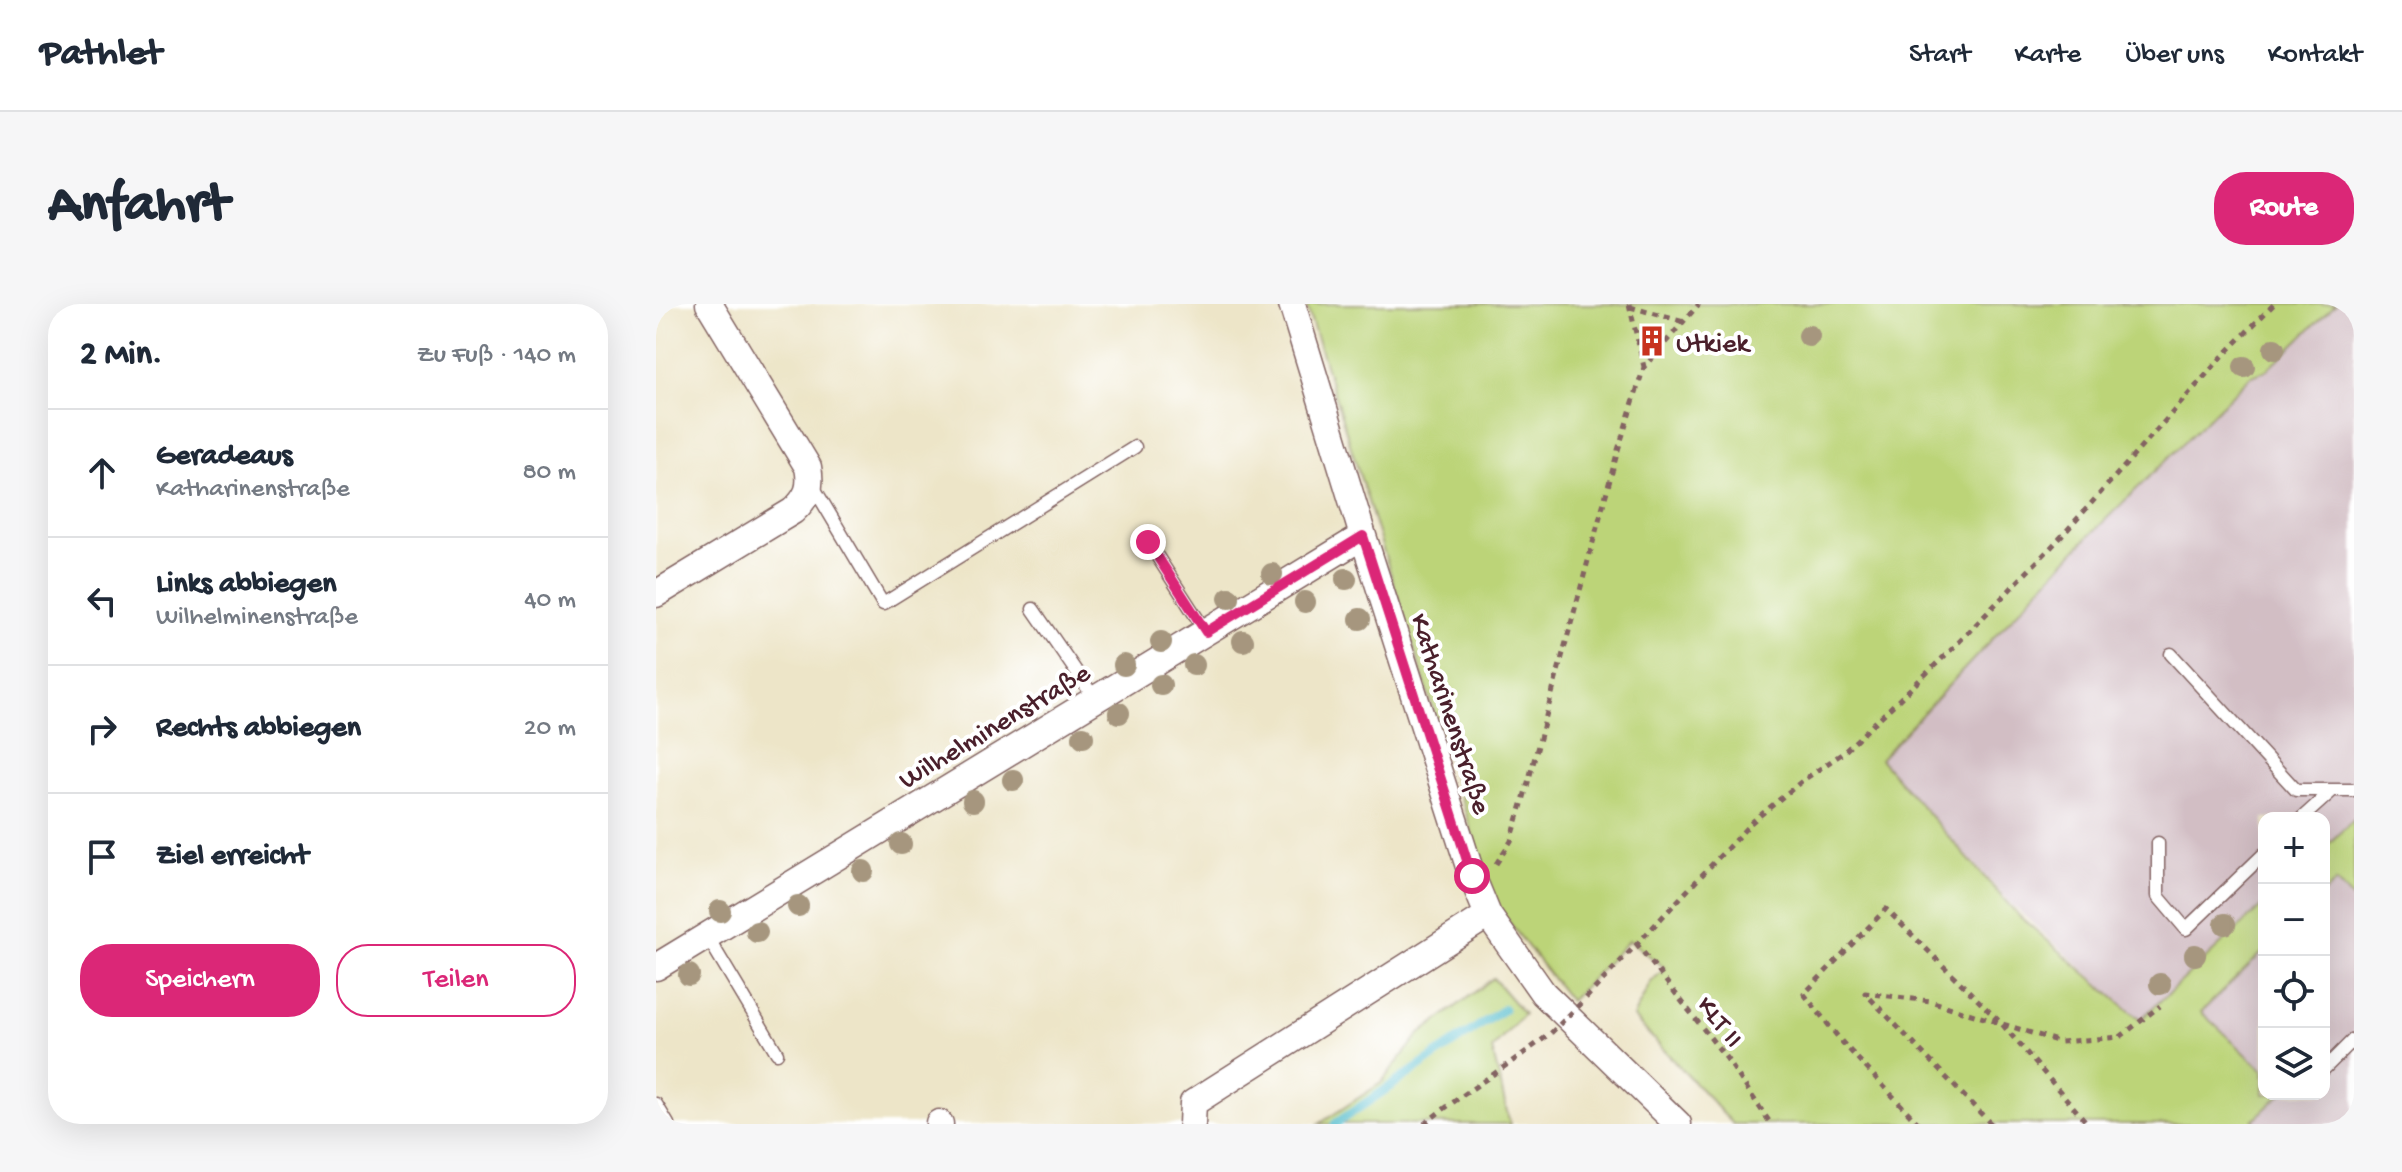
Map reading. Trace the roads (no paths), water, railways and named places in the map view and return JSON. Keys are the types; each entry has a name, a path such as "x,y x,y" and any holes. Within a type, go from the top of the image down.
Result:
{"street":[{"path":"656,594 793,511 805,500 811,483 808,467 709,304"},
{"name":"Katharinenstraße","path":"1292,304 1472,876 1488,915 1543,993 1678,1124"},
{"name":"Wilhelminenstraße","path":"656,967 1363,536"},
{"path":"1192,1124 1193,1103 1488,915"}],"lane":[{"path":"811,483 883,604 1135,447"},
{"path":"1148,542 1206,632"},
{"path":"1033,609 1095,699"},
{"path":"2171,654 2296,790 2354,790"},
{"path":"2309,812 2333,790"},
{"path":"2158,843 2158,896 2186,929 2258,860"},
{"path":"707,936 777,1053"},
{"path":"2330,1063 2354,1039"},
{"path":"656,1104 668,1124"}],"waterway":[{"path":"1335,1124 1504,1009"}],"place":[{"name":"Utkiek","path":"1652,341"}]}
